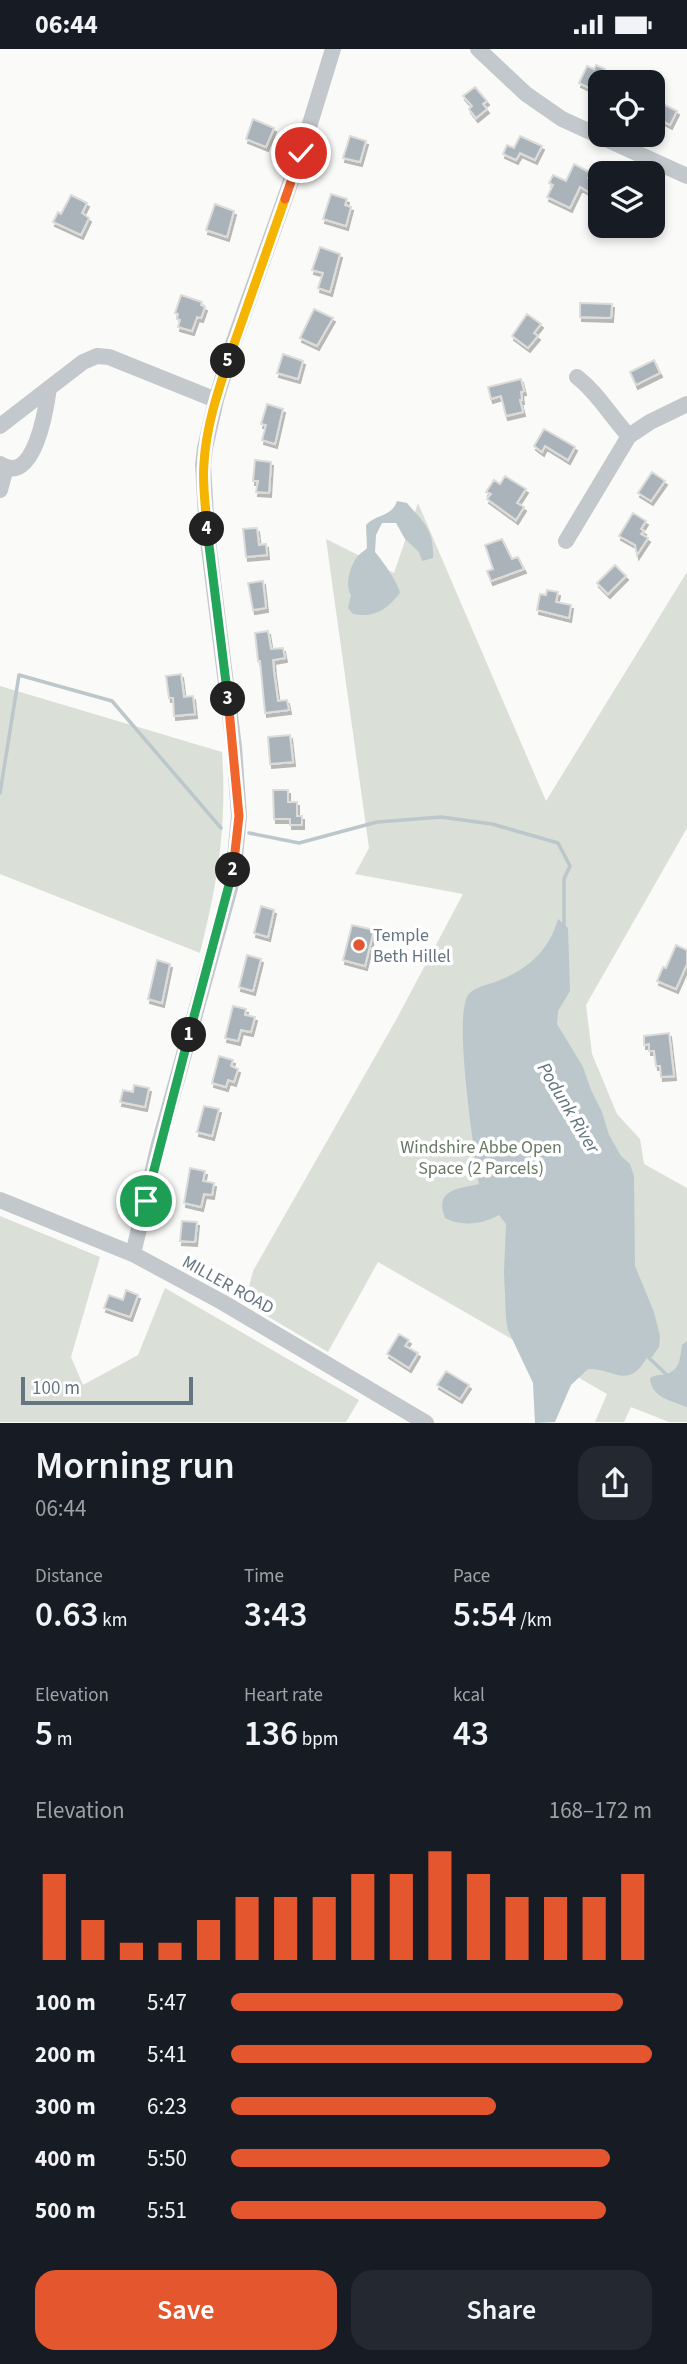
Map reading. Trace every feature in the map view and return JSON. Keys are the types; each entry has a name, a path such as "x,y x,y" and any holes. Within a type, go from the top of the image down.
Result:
{"street":[{"path":"133,1254 158,1148 233,877 239,816 234,747 207,533 204,465 216,400 233,345 301,153 333,49"},
{"path":"478,49 526,95 562,118 687,176"},
{"path":"0,426 89,359 101,356 216,400"},
{"path":"577,377 592,388 609,414 629,436"},
{"path":"0,491 3,466 17,469 29,458 47,403 49,388"},
{"path":"566,541 629,436 650,422 687,404"},
{"name":"MILLER ROAD","path":"0,1200 133,1254 222,1302 426,1423"}],"green space":[{"name":"Windshire Abbe Open Space (2 Parcels)","path":"418,503 546,801 687,572 687,828 586,1005 592,1054 617,1114 640,1139 644,1164 687,1188 687,1422 669,1422 631,1407 624,1422 595,1422 607,1394 378,1262 328,1352 245,1303 253,1271 396,1020 463,894 355,874 369,848 326,539 394,573"},
{"path":"0,686 222,752 220,853 200,953 0,874"},
{"path":"0,1216 100,1257 71,1357 83,1385 138,1355 165,1288 359,1400 346,1422 0,1422"}],"water":[{"path":"397,501 407,503 427,528 432,541 433,558 422,561 419,552 405,539 396,523 382,523 376,535 375,552 386,566 400,593 390,604 374,614 353,614 348,608 351,595 348,581 355,559 367,548 366,525 388,513"},
{"path":"558,919 568,928 570,991 558,1011 557,1024 583,1067 609,1135 621,1156 630,1164 634,1176 635,1266 654,1312 660,1336 659,1347 652,1357 647,1357 634,1373 620,1375 588,1369 571,1385 555,1422 535,1423 533,1383 508,1330 506,1319 506,1224 499,1215 486,1221 458,1223 445,1218 442,1208 445,1196 450,1192 479,1184 464,1054 464,1006 472,991 528,965 549,941"},
{"path":"687,1341 687,1407 658,1394 650,1378 675,1369 682,1345"}],"building":[{"path":"596,65 605,69 588,70 588,87 579,83 587,66 594,69"},
{"path":"475,87 487,101 483,104 487,109 476,118 469,109 472,106 463,96"},
{"path":"665,105 677,111 670,125 665,122"},
{"path":"253,119 274,128 266,147 246,139"},
{"path":"350,136 366,141 360,162 343,158"},
{"path":"520,136 542,146 535,160 520,153 516,160 503,154 507,145 514,148"},
{"path":"574,164 588,171 588,191 580,187 570,208 547,197 553,185 549,183 553,175 566,181"},
{"path":"331,194 347,199 345,205 351,207 346,226 323,219"},
{"path":"71,195 87,203 82,213 89,218 81,235 53,222 58,212 61,214"},
{"path":"215,204 234,211 227,237 206,230"},
{"path":"320,247 340,254 330,292 318,288 323,273 312,270"},
{"path":"181,295 202,302 201,305 205,307 201,318 197,317 192,331 178,327 180,320 175,313"},
{"path":"580,303 612,304 611,318 580,317"},
{"path":"314,309 333,318 317,346 300,338"},
{"path":"527,314 541,324 534,333 538,336 528,348 512,336"},
{"path":"283,354 303,361 298,379 277,373"},
{"path":"654,360 660,373 636,385 630,372"},
{"path":"521,379 524,391 521,392 520,400 523,412 506,416 501,396 491,399 488,387"},
{"path":"267,404 283,409 275,444 262,440 266,425 261,424"},
{"path":"544,429 575,447 568,460 545,446 542,452 534,446"},
{"path":"255,460 271,462 269,493 256,492 258,481 253,481"},
{"path":"652,472 665,481 651,501 638,493"},
{"path":"505,476 526,489 517,503 524,507 516,520 487,499 491,494 486,492 494,480 500,484"},
{"path":"633,513 646,521 641,534 648,538 637,555 635,545 619,536"},
{"path":"257,528 259,545 266,544 267,555 246,557 243,529"},
{"path":"502,539 512,559 518,557 524,569 491,581 487,571 493,569 485,545"},
{"path":"615,565 626,576 608,594 597,583"},
{"path":"263,581 266,608 253,610 248,583"},
{"path":"547,590 558,592 556,602 571,605 569,618 537,610 540,594 546,595"},
{"path":"268,631 271,649 283,648 285,658 273,660 274,672 278,701 287,700 289,710 265,713 255,633"},
{"path":"181,674 184,697 193,696 195,714 174,716 173,698 169,698 166,676"},
{"path":"290,735 293,762 270,764 268,737"},
{"path":"273,790 288,790 288,802 297,802 297,816 302,816 302,825 290,825 290,819 274,819"},
{"path":"261,906 274,910 268,937 254,933"},
{"name":"Temple Beth Hillel","path":"352,925 374,930 365,966 343,960"},
{"path":"676,945 687,950 687,964 676,989 657,981"},
{"path":"247,955 261,959 253,991 239,987"},
{"path":"157,960 170,964 162,1003 148,999"},
{"path":"233,1006 246,1009 245,1015 255,1017 251,1032 241,1030 238,1041 225,1038"},
{"path":"669,1033 674,1076 661,1077 654,1051 649,1051 649,1044 644,1045 644,1036"},
{"path":"219,1056 233,1060 231,1066 238,1069 234,1082 228,1080 226,1087 212,1083"},
{"path":"134,1085 149,1088 145,1107 120,1102 123,1090 133,1092"},
{"path":"204,1106 219,1109 212,1136 197,1132"},
{"path":"190,1168 205,1171 203,1181 214,1183 212,1195 204,1194 201,1207 184,1203"},
{"path":"182,1221 197,1222 195,1242 180,1241"},
{"path":"126,1290 138,1295 130,1317 104,1308 109,1295 123,1300"},
{"path":"399,1334 409,1340 405,1346 418,1353 409,1368 387,1354"},
{"path":"446,1371 469,1385 460,1399 437,1385"}],"waterway":[{"name":"Podunk River","path":"0,793 19,675 112,701 221,828"},
{"name":"Podunk River","path":"249,833 299,843 377,822 441,817 492,824 558,843 570,866 564,879 564,926"},
{"name":"Podunk River","path":"646,1355 668,1376"}],"place":[{"name":"Temple Beth Hillel","path":"359,945"}],"route":[{"path":"146,1201 158,1148 233,877 239,816 234,747 207,533 205,448 211,417 233,345 301,153"}]}
